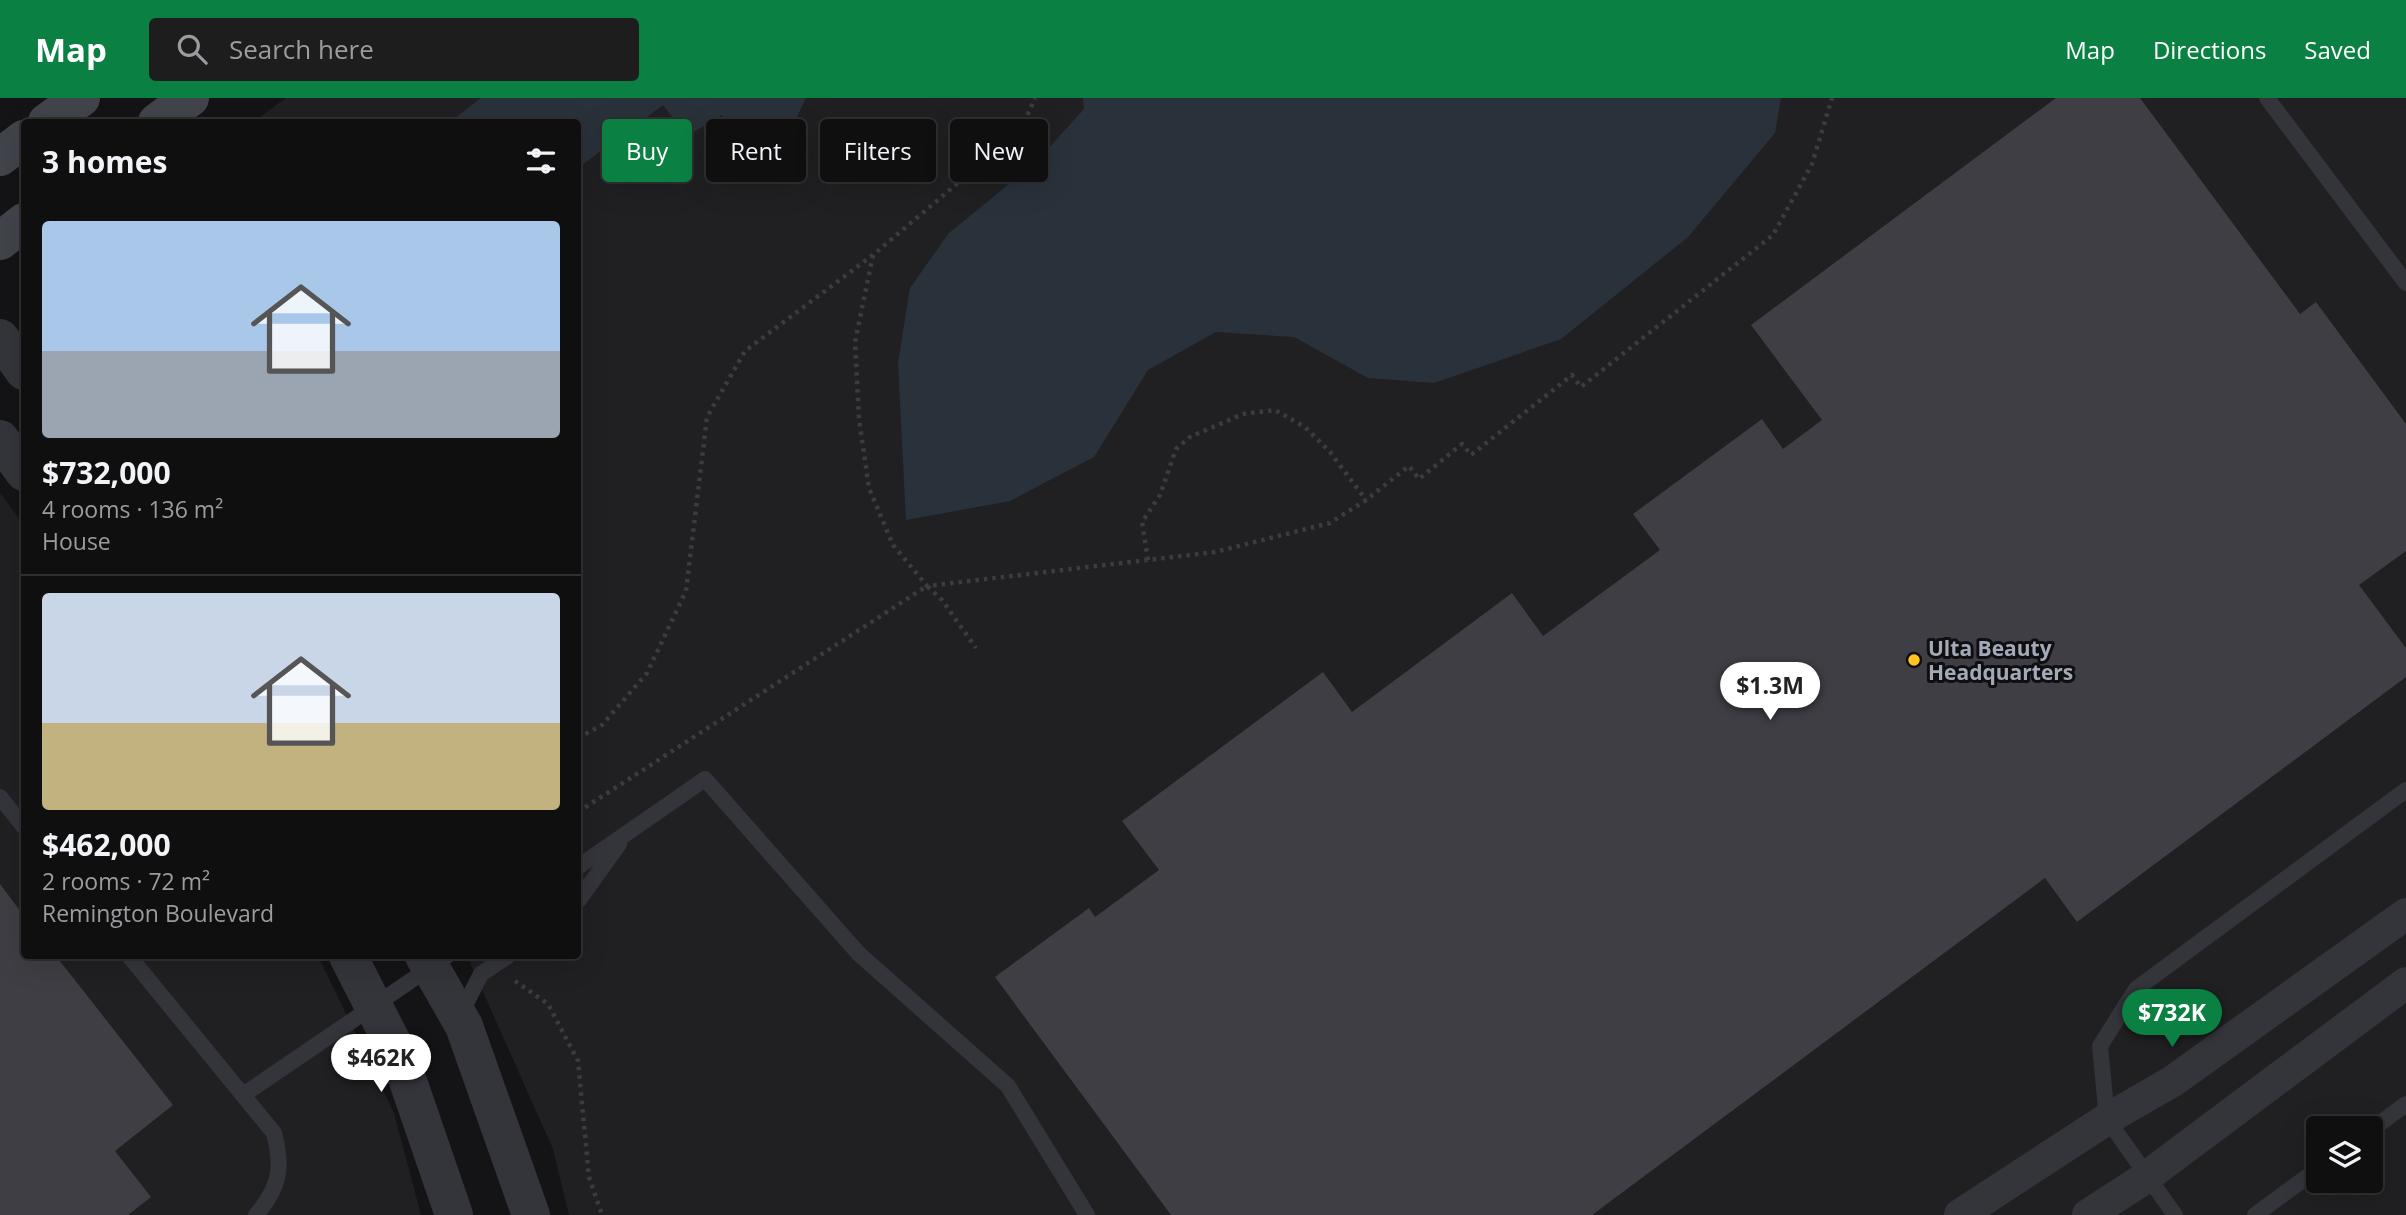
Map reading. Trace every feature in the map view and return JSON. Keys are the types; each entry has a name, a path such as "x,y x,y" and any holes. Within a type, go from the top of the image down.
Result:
{"main road":[{"path":"51,119 81,98"},
{"path":"161,119 190,98"},
{"path":"0,157 21,141"},
{"path":"0,241 21,224"}],"street":[{"path":"0,338 21,367"},
{"path":"0,439 21,468"},
{"path":"1960,1215 2107,1119 2173,1081 2406,914"},
{"path":"350,959 400,1058 454,1215"},
{"path":"434,959 459,1017 531,1215"},
{"path":"2088,1215 2147,1176 2406,984"}],"lane":[{"path":"2267,98 2406,283"},
{"path":"581,865 705,779 859,954 1008,1086 1087,1215"},
{"path":"2175,1215 2107,1119 2100,1045 2136,989 2406,790"},
{"path":"0,797 21,823"},
{"path":"581,897 626,834"},
{"path":"131,959 274,1133 280,1155 279,1178 270,1199 256,1215"},
{"path":"243,1095 373,1006 434,959"},
{"path":"459,1017 481,974 504,959"},
{"path":"2383,1121 2406,1104"},
{"path":"2255,1215 2306,1178"}],"path":[{"path":"581,736 602,725 647,673 686,591 707,417 745,351 873,255 1005,143 1027,116 1035,98"},
{"path":"581,810 927,586 1215,552 1330,523 1366,500 1409,466 1419,479 1462,444 1471,455 1572,376 1581,387 1773,236 1812,164 1832,98"},
{"path":"873,255 855,342 859,419 869,488 893,545 942,600 975,648"},
{"path":"1148,560 1142,522 1160,495 1176,449 1190,438 1243,414 1275,410 1305,426 1330,452 1366,500"},
{"path":"505,959 515,981 548,1004 578,1061 589,1177 602,1215"}],"shaded area":[{"path":"286,98 2406,98 2406,1215 569,1215 553,1149 468,959 581,959 581,119 257,119"},
{"path":"481,98 806,98 796,119 725,119 722,115 715,119 706,119 706,125 692,133 692,119 674,119 663,105 644,119 602,119 602,150 581,166 581,119 454,119"},
{"path":"1083,98 1781,98 1775,133 1688,237 1561,339 1434,383 1368,378 1294,337 1216,332 1148,370 1094,457 1010,501 906,520 898,363 910,288 949,233 1011,182 1048,182 1048,149 1084,109"},
{"path":"0,493 21,521 21,959 319,959 394,1113 421,1215 0,1215"}],"building":[{"name":"Ulta Beauty Headquarters","path":"2056,98 2140,98 2300,314 2316,302 2406,424 2406,551 2359,585 2406,648 2406,677 2077,922 2045,878 1592,1215 1171,1215 995,977 1089,908 1095,917 1159,870 1122,821 1323,672 1352,712 1512,593 1543,636 1660,550 1633,514 1762,419 1783,449 1822,420 1751,325"},
{"path":"0,884 21,912 21,959 58,959 173,1105 115,1151 151,1197 128,1215 0,1215"}],"place":[{"name":"Ulta Beauty Headquarters","path":"1914,660"}]}
